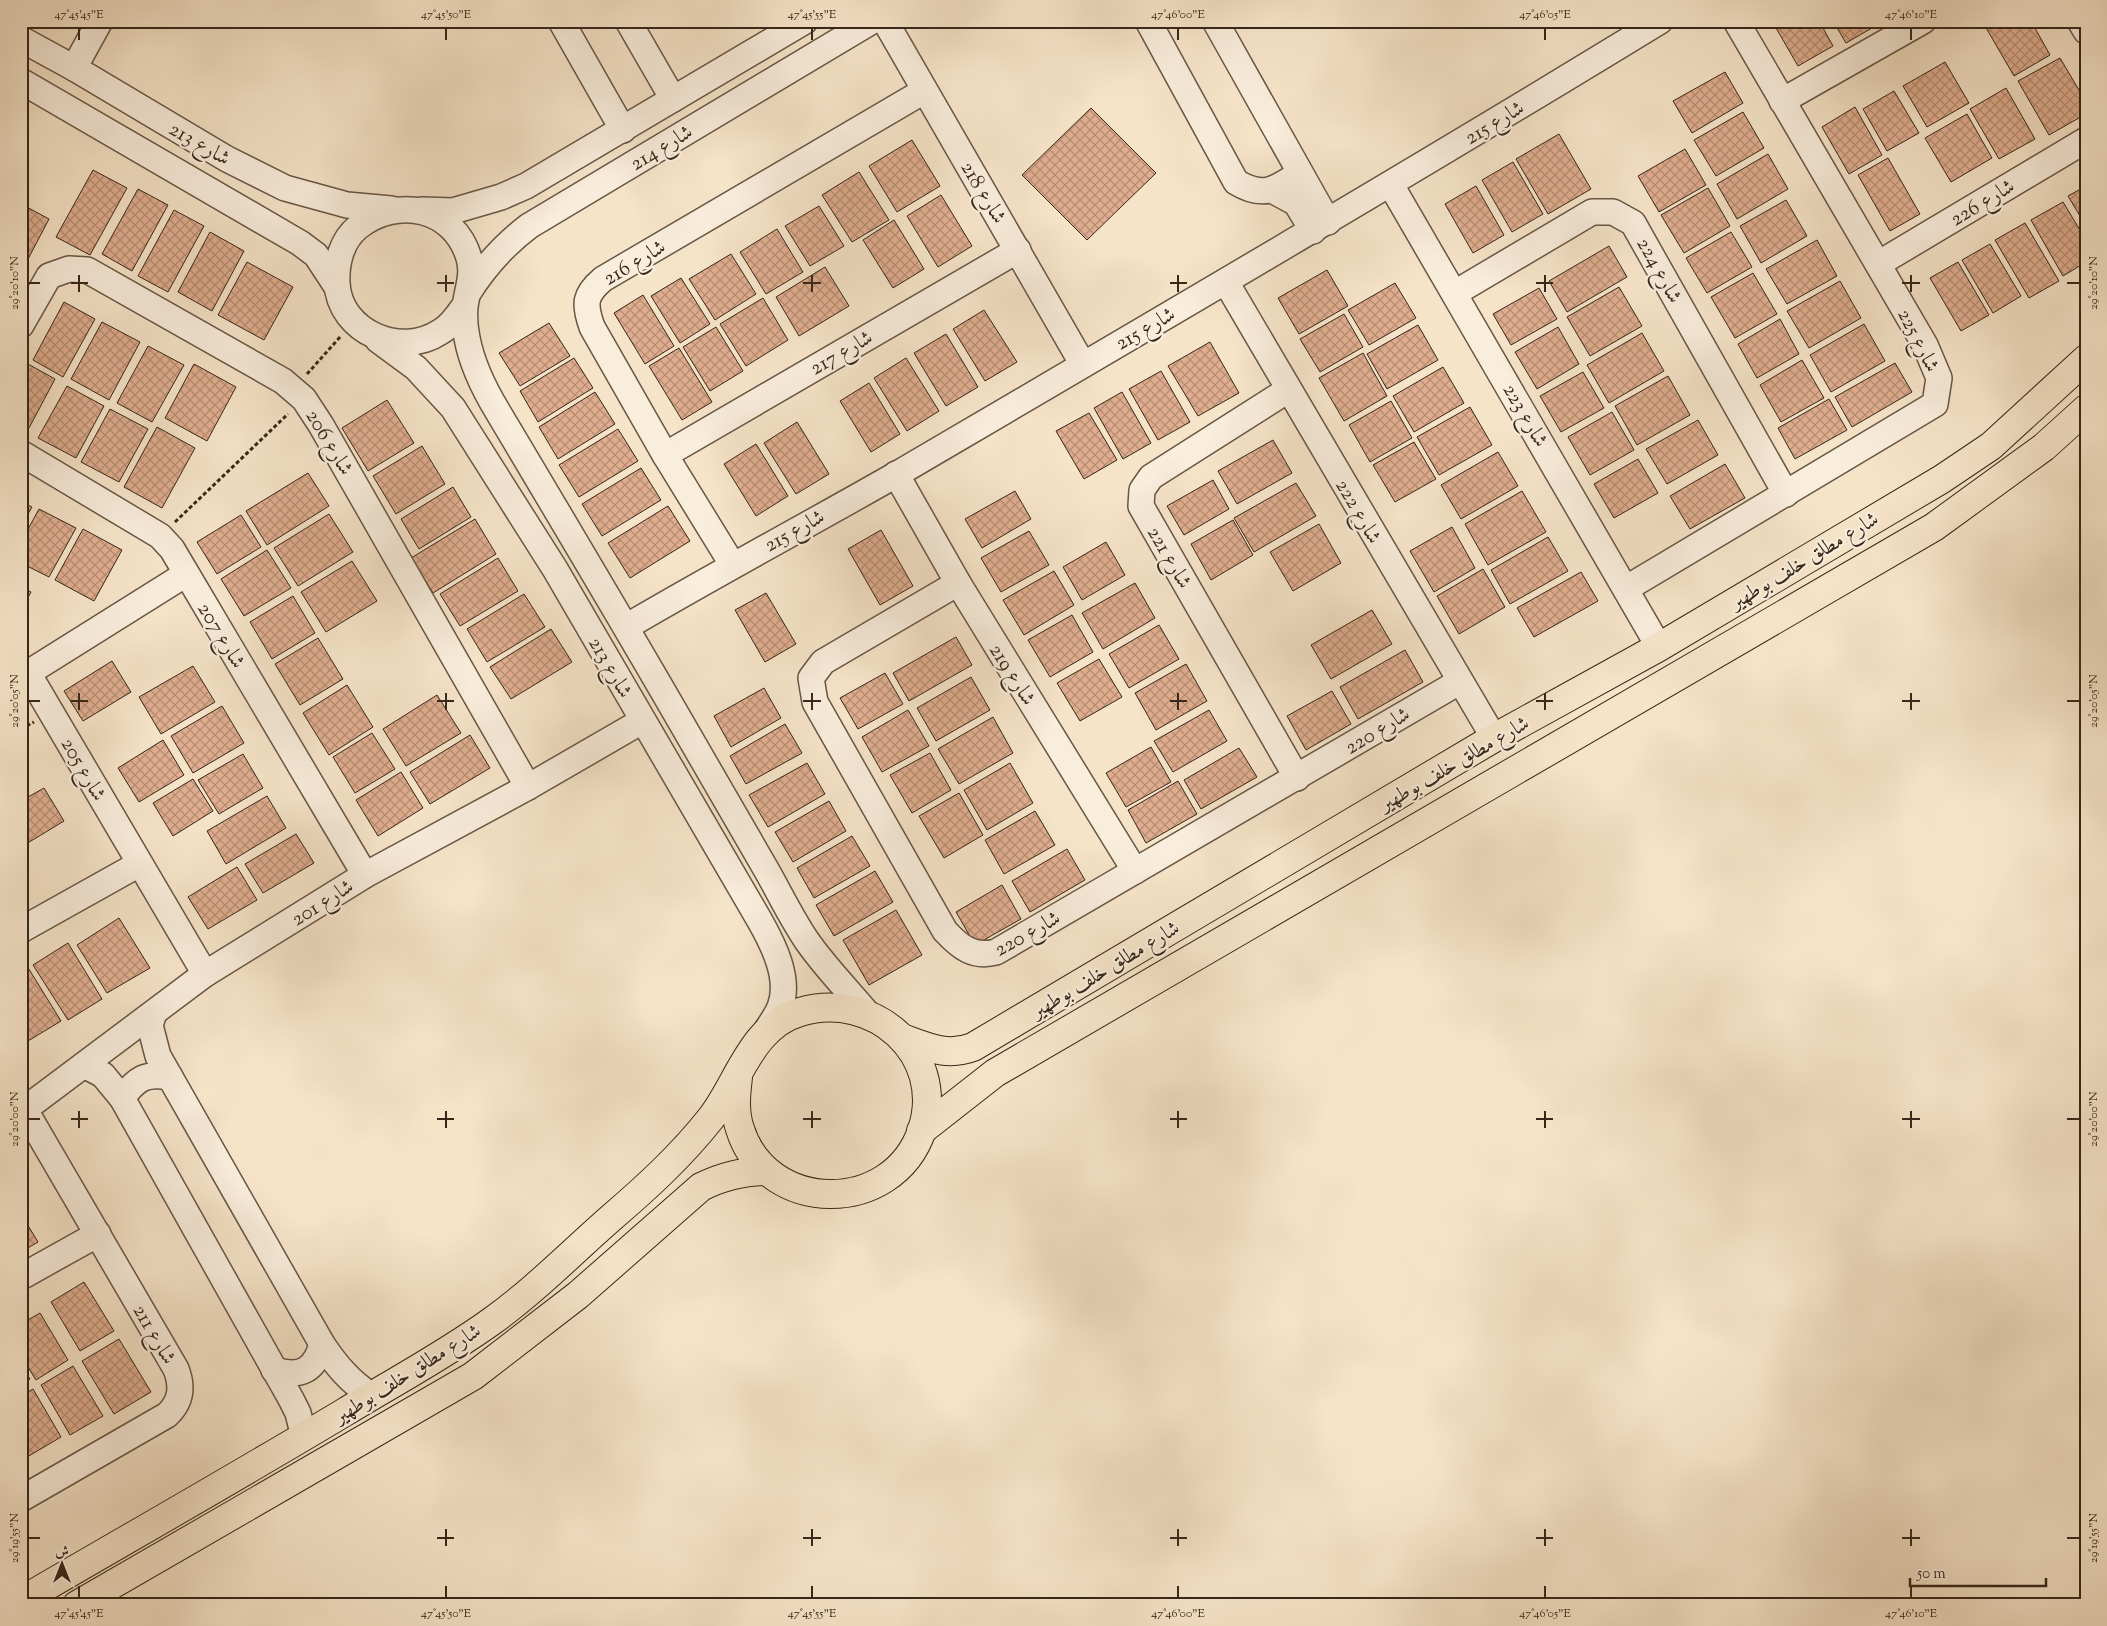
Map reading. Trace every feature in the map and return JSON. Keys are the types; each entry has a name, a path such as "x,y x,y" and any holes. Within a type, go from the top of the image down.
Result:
{"main road":[{"name":"شارع مطلق خلف بوطهير","path":"902,1038 946,1053 961,1052 973,1047 1494,738 1659,647 1942,479 1991,446 2086,359"},
{"name":"شارع مطلق خلف بوطهير","path":"921,1131 995,1073 1934,528 2044,447 2086,409"},
{"path":"832,1006 867,1013 886,1023 902,1038 916,1058 924,1082 926,1107 921,1131 906,1159 883,1180 855,1193 823,1195 793,1188 766,1171 750,1151 739,1128 735,1102 738,1077 750,1051 766,1031 797,1012 832,1006"},
{"name":"شارع مطلق خلف بوطهير","path":"21,1601 372,1396 450,1349 493,1320 539,1284 665,1171 713,1115 738,1077"},
{"name":"شارع مطلق خلف بوطهير","path":"77,1605 474,1376 570,1301 700,1187 717,1178 736,1173 766,1171"}],"street":[{"path":"74,68 100,21"},
{"path":"561,21 623,130"},
{"path":"628,21 673,99"},
{"name":"شارع 214","path":"419,210 453,211 501,197 526,186 805,21"},
{"name":"شارع 214","path":"467,299 493,258 529,226 872,21"},
{"name":"شارع 218","path":"885,21 1082,363"},
{"path":"1148,21 1236,182 1248,189 1261,192 1272,190 1300,173"},
{"path":"1214,21 1300,173 1321,226"},
{"name":"شارع 215","path":"626,627 732,564 896,474 1082,363 1226,282 1391,185 1660,21"},
{"name":"شارع 225","path":"1627,588 1935,404 1940,378 1925,345 1736,21"},
{"path":"1782,101 1923,21"},
{"path":"2080,21 2086,31"},
{"name":"شارع 213","path":"21,39 74,68 227,159 285,188 314,198 347,205 394,209"},
{"name":"شارع 213","path":"22,82 300,243 316,255 337,287"},
{"name":"شارع 216","path":"732,564 665,455 592,327 587,311 587,299 592,288 612,274 924,91"},
{"name":"شارع 226","path":"1878,264 2086,140"},
{"path":"146,154 173,157 211,174 218,173 227,159"},
{"name":"شارع 223","path":"1391,185 1627,588 1659,647"},
{"path":"1272,190 1296,203 1321,226"},
{"path":"394,209 419,210 441,220 458,236 469,259 471,282 467,299 457,317 440,333 418,342 394,343 362,328 341,301 337,287 337,264 353,231 371,217 394,209"},
{"name":"شارع 224","path":"1455,293 1592,212 1613,212 1633,223 1786,494"},
{"name":"شارع 217","path":"665,455 1018,250"},
{"name":"شارع 206","path":"21,325 49,276 69,269 87,270 283,381 299,394 321,425 528,787"},
{"name":"شارع 222","path":"1226,282 1459,682 1494,738"},
{"name":"شارع 213","path":"467,299 467,341 473,362 485,388 626,627 806,939 867,1013"},
{"name":"شارع 213","path":"362,328 416,368 453,408 555,569 769,938 782,973 783,991 781,1006 766,1031"},
{"name":"شارع 221","path":"1288,390 1151,478 1142,490 1141,506 1297,778"},
{"name":"شارع 207","path":"21,453 160,536 172,549 364,875"},
{"name":"شارع 219","path":"896,474 958,584 1135,871"},
{"name":"شارع 205","path":"186,574 25,670 205,974"},
{"name":"شارع 220","path":"958,584 824,662 810,678 815,702 945,931 957,944 973,954 986,955 996,952 1459,682"},
{"name":"شارع 201","path":"23,1111 205,974 364,875 528,787 642,721"},
{"path":"21,930 139,864"},
{"path":"154,1013 150,1025 151,1035 158,1056 322,1344 350,1380 372,1396"},
{"path":"84,1065 103,1075 122,1098 298,1413 304,1436"},
{"path":"122,1098 130,1087 143,1077 155,1074 170,1077"},
{"name":"شارع 211","path":"21,1499 167,1415 173,1409 180,1394 181,1385 176,1369 98,1234 23,1111"},
{"path":"21,1277 98,1234"},
{"path":"274,1370 285,1373 309,1369 316,1363 322,1344"}],"path":[{"path":"160,536 362,328"}],"building":[{"path":"1772,21 1819,21 1833,46 1798,66"},
{"path":"1833,21 1884,21 1846,43"},
{"path":"1993,21 2031,21 2050,55 2014,76 1985,26"},
{"path":"2060,58 2086,102 2086,114 2049,135 2018,81"},
{"path":"1945,62 1969,103 1927,127 1903,86"},
{"path":"1725,72 1743,103 1692,133 1673,101"},
{"path":"2006,88 2035,139 1999,159 1970,109"},
{"path":"1894,91 1919,133 1887,151 1863,109"},
{"path":"1855,107 1882,155 1849,174 1822,127"},
{"path":"1091,108 1156,173 1087,240 1022,175"},
{"path":"1743,112 1764,148 1716,176 1694,140"},
{"path":"1967,114 1992,158 1951,182 1925,138"},
{"path":"1559,134 1591,189 1548,214 1516,159"},
{"path":"912,140 940,186 897,212 869,166"},
{"path":"1685,149 1706,185 1659,212 1638,176"},
{"path":"1768,154 1788,189 1737,219 1717,184"},
{"path":"1888,158 1920,214 1890,231 1858,175"},
{"path":"1513,162 1543,214 1512,232 1482,180"},
{"path":"93,170 127,188 90,255 56,237"},
{"path":"859,172 889,220 852,242 822,195"},
{"path":"1476,186 1504,235 1473,253 1445,204"},
{"path":"2086,186 2086,226 2068,196"},
{"path":"1708,188 1730,226 1684,253 1661,215"},
{"path":"138,189 168,205 132,271 102,254"},
{"path":"941,195 972,246 938,267 907,216"},
{"path":"1786,200 1807,236 1761,263 1740,226"},
{"path":"2063,202 2086,240 2086,262 2063,276 2031,220"},
{"path":"21,204 49,219 28,259 21,255"},
{"path":"819,206 844,246 810,266 785,226"},
{"path":"174,210 204,226 168,292 138,276"},
{"path":"894,220 924,269 893,288 863,240"},
{"path":"2025,223 2059,281 2029,298 1995,240"},
{"path":"777,229 803,272 766,294 740,252"},
{"path":"210,232 244,251 212,311 178,292"},
{"path":"1731,232 1752,267 1707,293 1686,258"},
{"path":"1817,240 1837,276 1787,304 1766,269"},
{"path":"1990,244 2021,296 1993,313 1962,260"},
{"path":"1609,246 1627,277 1567,312 1549,281"},
{"path":"731,254 756,294 715,320 689,279"},
{"path":"21,262 29,266 21,281"},
{"path":"247,262 293,287 264,340 218,315"},
{"path":"1958,262 1989,315 1961,331 1930,278"},
{"path":"825,267 849,306 799,336 776,297"},
{"path":"1327,270 1348,306 1299,334 1278,298"},
{"path":"1753,273 1777,314 1735,338 1711,297"},
{"path":"681,278 710,324 680,343 651,296"},
{"path":"1840,281 1861,318 1809,348 1787,311"},
{"path":"1395,283 1416,318 1369,345 1348,310"},
{"path":"1619,287 1642,326 1590,356 1567,317"},
{"path":"1539,288 1557,319 1511,345 1493,314"},
{"path":"643,295 674,346 645,364 614,313"},
{"path":"763,298 788,340 746,366 720,324"},
{"path":"64,302 95,319 63,377 33,360"},
{"path":"984,310 1017,362 985,381 953,329"},
{"path":"1344,314 1363,347 1320,372 1300,339"},
{"path":"1780,319 1799,354 1757,378 1738,344"},
{"path":"102,322 140,342 109,400 71,379"},
{"path":"549,323 570,356 520,386 499,353"},
{"path":"1864,324 1885,361 1831,392 1810,355"},
{"path":"1418,325 1438,360 1387,389 1367,354"},
{"path":"716,327 743,371 710,391 683,347"},
{"path":"1558,327 1579,364 1537,389 1515,352"},
{"path":"1642,333 1664,371 1609,403 1587,365"},
{"path":"946,334 978,387 946,406 914,353"},
{"path":"1210,342 1239,393 1198,416 1168,366"},
{"path":"148,346 184,365 152,422 117,403"},
{"path":"679,348 712,402 682,420 649,366"},
{"path":"1363,353 1387,396 1344,421 1319,378"},
{"path":"574,358 593,388 538,422 520,391"},
{"path":"906,358 939,411 907,431 874,378"},
{"path":"1802,360 1824,398 1781,422 1760,385"},
{"path":"1895,363 1912,392 1852,427 1835,397"},
{"path":"28,364 55,379 29,428 21,423 21,377"},
{"path":"194,364 236,387 207,441 165,418"},
{"path":"1443,367 1464,403 1414,432 1393,396"},
{"path":"1161,371 1190,422 1158,440 1129,389"},
{"path":"1583,372 1604,408 1561,432 1540,396"},
{"path":"1668,376 1690,415 1637,445 1615,406"},
{"path":"869,383 900,434 871,452 840,401"},
{"path":"67,386 104,406 76,458 38,438"},
{"path":"595,392 615,424 558,459 539,427"},
{"path":"1122,392 1151,443 1123,459 1094,408"},
{"path":"1829,399 1847,430 1795,459 1778,428"},
{"path":"387,400 414,443 368,471 342,428"},
{"path":"1391,401 1412,438 1370,462 1349,425"},
{"path":"1470,407 1492,445 1439,475 1417,437"},
{"path":"110,409 148,429 119,482 81,462"},
{"path":"1612,412 1634,450 1590,475 1568,437"},
{"path":"1089,413 1117,460 1084,479 1056,431"},
{"path":"1698,420 1718,455 1667,484 1646,449"},
{"path":"797,422 829,474 796,494 764,443"},
{"path":"157,427 195,448 162,508 124,487"},
{"path":"618,429 638,461 579,497 559,465"},
{"path":"1273,440 1292,473 1237,504 1218,471"},
{"path":"1414,442 1436,479 1395,502 1373,465"},
{"path":"756,444 788,496 756,516 724,464"},
{"path":"422,446 445,484 396,514 373,476"},
{"path":"1498,452 1518,486 1461,519 1441,485"},
{"path":"1638,459 1658,493 1614,518 1594,484"},
{"path":"1725,464 1745,498 1690,529 1670,496"},
{"path":"641,468 661,500 602,536 582,504"},
{"path":"308,473 329,506 267,545 246,511"},
{"path":"1213,480 1229,509 1184,535 1167,506"},
{"path":"1296,483 1316,516 1254,552 1234,518"},
{"path":"453,487 471,517 419,549 401,519"},
{"path":"1015,491 1031,519 982,548 965,519"},
{"path":"1522,491 1546,532 1488,565 1465,524"},
{"path":"21,502 32,507 21,526"},
{"path":"668,506 690,541 630,578 608,543"},
{"path":"39,509 76,528 49,577 21,563 21,542"},
{"path":"329,514 353,552 298,586 274,548"},
{"path":"241,515 261,547 217,574 197,542"},
{"path":"475,519 496,554 433,593 411,558"},
{"path":"1233,520 1253,555 1211,580 1191,544"},
{"path":"1319,524 1341,563 1293,591 1270,552"},
{"path":"1452,527 1475,568 1434,592 1410,551"},
{"path":"83,529 122,550 94,601 55,580"},
{"path":"881,530 913,586 880,605 848,549"},
{"path":"1029,531 1049,565 1001,592 981,558"},
{"path":"1548,537 1568,571 1510,604 1491,570"},
{"path":"1106,542 1125,575 1082,600 1063,567"},
{"path":"267,550 291,588 244,616 221,579"},
{"path":"498,558 518,591 460,626 440,594"},
{"path":"352,561 377,601 326,632 301,592"},
{"path":"1483,569 1505,607 1459,634 1437,596"},
{"path":"1054,571 1074,605 1024,635 1003,600"},
{"path":"1581,572 1598,601 1534,637 1517,608"},
{"path":"1135,583 1155,618 1103,649 1082,613"},
{"path":"21,587 31,592 21,610"},
{"path":"766,593 796,644 765,662 735,610"},
{"path":"524,594 545,627 487,662 467,629"},
{"path":"293,596 315,633 272,659 250,622"},
{"path":"1372,610 1392,644 1331,679 1311,645"},
{"path":"1072,615 1093,652 1050,677 1028,640"},
{"path":"1159,625 1179,659 1129,688 1109,654"},
{"path":"551,629 572,662 511,699 490,667"},
{"path":"956,637 972,665 909,701 893,673"},
{"path":"318,638 343,679 300,705 275,664"},
{"path":"1405,650 1423,682 1358,719 1340,687"},
{"path":"1099,659 1122,697 1080,721 1057,683"},
{"path":"112,661 131,692 83,721 64,691"},
{"path":"1186,664 1207,701 1156,730 1135,693"},
{"path":"193,666 215,702 161,734 139,697"},
{"path":"885,673 903,704 858,729 840,698"},
{"path":"971,677 990,710 936,741 917,708"},
{"path":"347,685 373,727 329,755 303,713"},
{"path":"764,688 781,718 731,747 714,716"},
{"path":"1332,691 1351,724 1306,750 1287,716"},
{"path":"437,695 461,733 406,766 383,729"},
{"path":"222,706 244,743 193,773 171,736"},
{"path":"908,710 929,746 882,772 862,737"},
{"path":"1209,710 1227,741 1173,772 1154,741"},
{"path":"993,717 1013,753 959,784 938,749"},
{"path":"785,724 802,753 746,784 730,756"},
{"path":"372,733 395,769 355,793 333,757"},
{"path":"470,735 490,768 430,804 410,772"},
{"path":"163,740 184,775 139,802 118,768"},
{"path":"1151,747 1171,782 1126,807 1106,773"},
{"path":"1239,748 1257,777 1201,809 1184,780"},
{"path":"930,753 951,790 912,813 890,775"},
{"path":"243,754 263,788 219,814 198,780"},
{"path":"807,763 825,794 768,827 749,795"},
{"path":"1010,763 1033,803 987,830 964,790"},
{"path":"401,772 423,808 378,836 356,800"},
{"path":"193,779 213,811 173,836 153,803"},
{"path":"1178,781 1197,814 1146,843 1128,810"},
{"path":"44,788 64,821 21,847 21,801"},
{"path":"959,793 983,835 944,858 919,816"},
{"path":"267,796 286,828 226,864 207,831"},
{"path":"829,801 846,831 793,862 775,832"},
{"path":"1035,811 1055,845 1004,874 985,840"},
{"path":"296,834 314,863 263,893 245,864"},
{"path":"852,836 870,866 814,898 797,868"},
{"path":"1067,849 1085,880 1030,912 1012,881"},
{"path":"237,867 257,900 208,929 188,897"},
{"path":"875,871 893,902 834,936 816,905"},
{"path":"1002,885 1021,919 975,945 956,912"},
{"path":"896,910 922,955 869,985 843,940"},
{"path":"119,918 150,968 107,993 77,945"},
{"path":"68,943 102,999 68,1020 33,965"},
{"path":"27,966 61,1021 28,1041 21,1029 21,969"},
{"path":"21,1214 38,1242 21,1252"},
{"path":"84,1282 114,1331 80,1351 51,1302"},
{"path":"40,1313 68,1360 36,1380 21,1356 21,1324"},
{"path":"119,1339 151,1392 114,1414 82,1361"},
{"path":"21,1365 30,1379 21,1384"},
{"path":"73,1366 103,1416 70,1435 41,1385"},
{"path":"33,1389 61,1437 22,1460 21,1396"}]}
